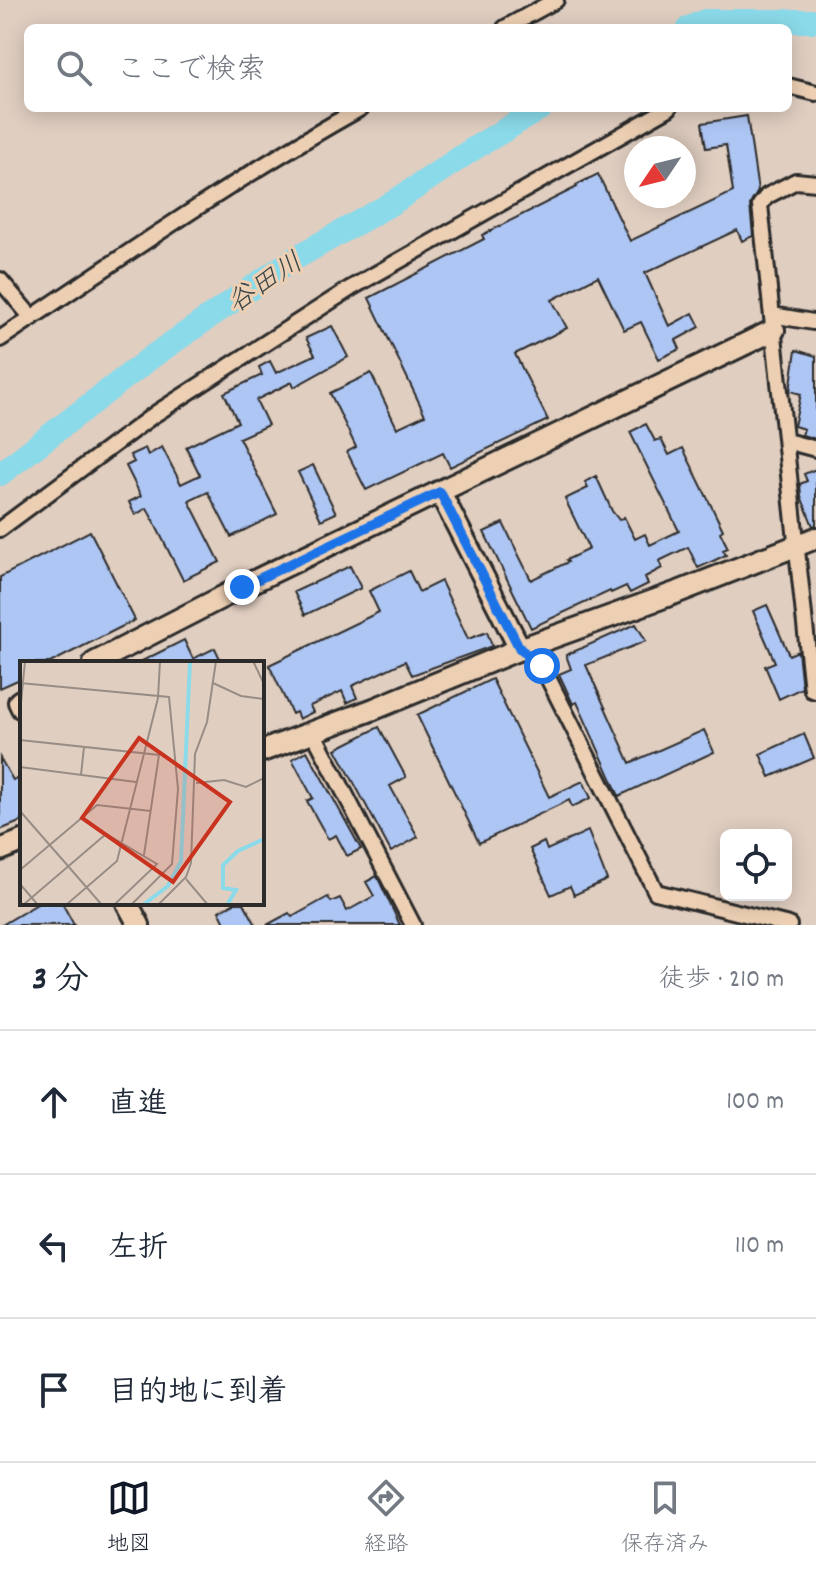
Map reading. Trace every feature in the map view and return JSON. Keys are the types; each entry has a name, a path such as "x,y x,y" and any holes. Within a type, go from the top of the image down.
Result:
{"street":[{"path":"512,24 556,0"},
{"path":"792,87 816,93"},
{"path":"0,339 170,223 354,112"},
{"path":"0,529 155,414 351,288 662,112"},
{"path":"816,183 796,181 767,196 760,205 795,545 812,690 816,691"},
{"path":"0,280 32,318"},
{"path":"98,661 773,323 813,322"},
{"path":"786,441 816,449"},
{"path":"440,492 520,649 542,666 656,892 789,925"},
{"path":"264,750 520,649 816,538"},
{"path":"313,732 413,925"},
{"path":"0,850 20,842"},
{"path":"128,905 139,925"}],"building":[{"path":"747,116 758,191 750,205 753,236 742,241 737,230 645,273 669,326 693,313 700,327 676,340 680,349 659,359 641,322 624,330 598,276 552,300 567,328 515,354 548,420 450,467 443,453 366,490 347,452 356,447 330,393 371,373 397,428 425,415 369,298 484,239 482,235 598,174 630,241 733,192 726,145 706,148 702,123"},
{"path":"332,326 348,357 294,387 292,382 256,400 268,425 239,438 277,514 231,537 208,492 189,501 220,562 183,580 147,508 135,515 129,502 141,496 126,466 134,462 130,455 145,448 148,455 162,447 181,484 200,475 186,447 238,422 224,393 262,375 259,367 270,361 276,373 315,355 306,338"},
{"path":"796,350 816,356 816,439 802,435 804,429 794,426 801,394 790,391"},
{"path":"646,424 655,441 661,439 669,455 683,448 723,530 720,532 728,548 723,550 726,555 698,568 688,547 659,561 662,568 645,577 648,584 630,593 626,586 610,591 531,628 484,532 503,523 531,580 568,562 566,560 589,549 565,499 588,488 585,482 596,476 612,511 619,520 624,517 635,539 645,534 650,545 679,531 630,432"},
{"path":"313,465 336,513 321,520 298,472"},
{"path":"816,469 816,525 813,526 801,496 800,484 807,481 804,474"},
{"path":"90,531 135,620 54,661 20,661 20,679 0,688 0,577"},
{"path":"350,566 361,588 305,615 294,592"},
{"path":"409,571 419,592 441,581 468,639 487,632 492,646 412,675 405,661 352,686 357,698 347,703 342,691 310,706 313,712 299,719 296,712 292,714 269,665 379,612 369,591"},
{"path":"767,605 789,655 798,651 802,688 779,699 765,666 775,662 753,611"},
{"path":"636,624 646,641 586,665 630,763 704,730 714,752 619,796 577,702 573,704 559,674 571,669 566,655"},
{"path":"184,640 193,659 215,648 221,661 142,661"},
{"path":"492,679 549,797 583,781 591,798 572,807 569,800 479,843 417,715"},
{"path":"379,727 406,777 390,786 418,837 391,852 336,749"},
{"path":"804,734 814,758 770,777 760,754"},
{"path":"307,751 361,849 347,856 336,835 328,839 307,801 313,798 292,759"},
{"path":"0,758 13,780 20,778 20,822 0,830"},
{"path":"588,831 607,880 574,895 570,886 551,895 530,849 544,842 547,850"},
{"path":"377,876 400,925 267,925 289,913 292,917 328,897 331,902 340,898 347,911 374,896 366,882"},
{"path":"36,905 63,905 74,925 2,925"},
{"path":"230,905 245,905 256,925 226,925 219,911"}],"waterway":[{"name":"谷田川","path":"698,24 705,21 816,21"},
{"name":"谷田川","path":"0,474 153,356 292,260 394,202 534,112"}],"route":[{"path":"242,587 440,492 520,649 542,666"}]}
